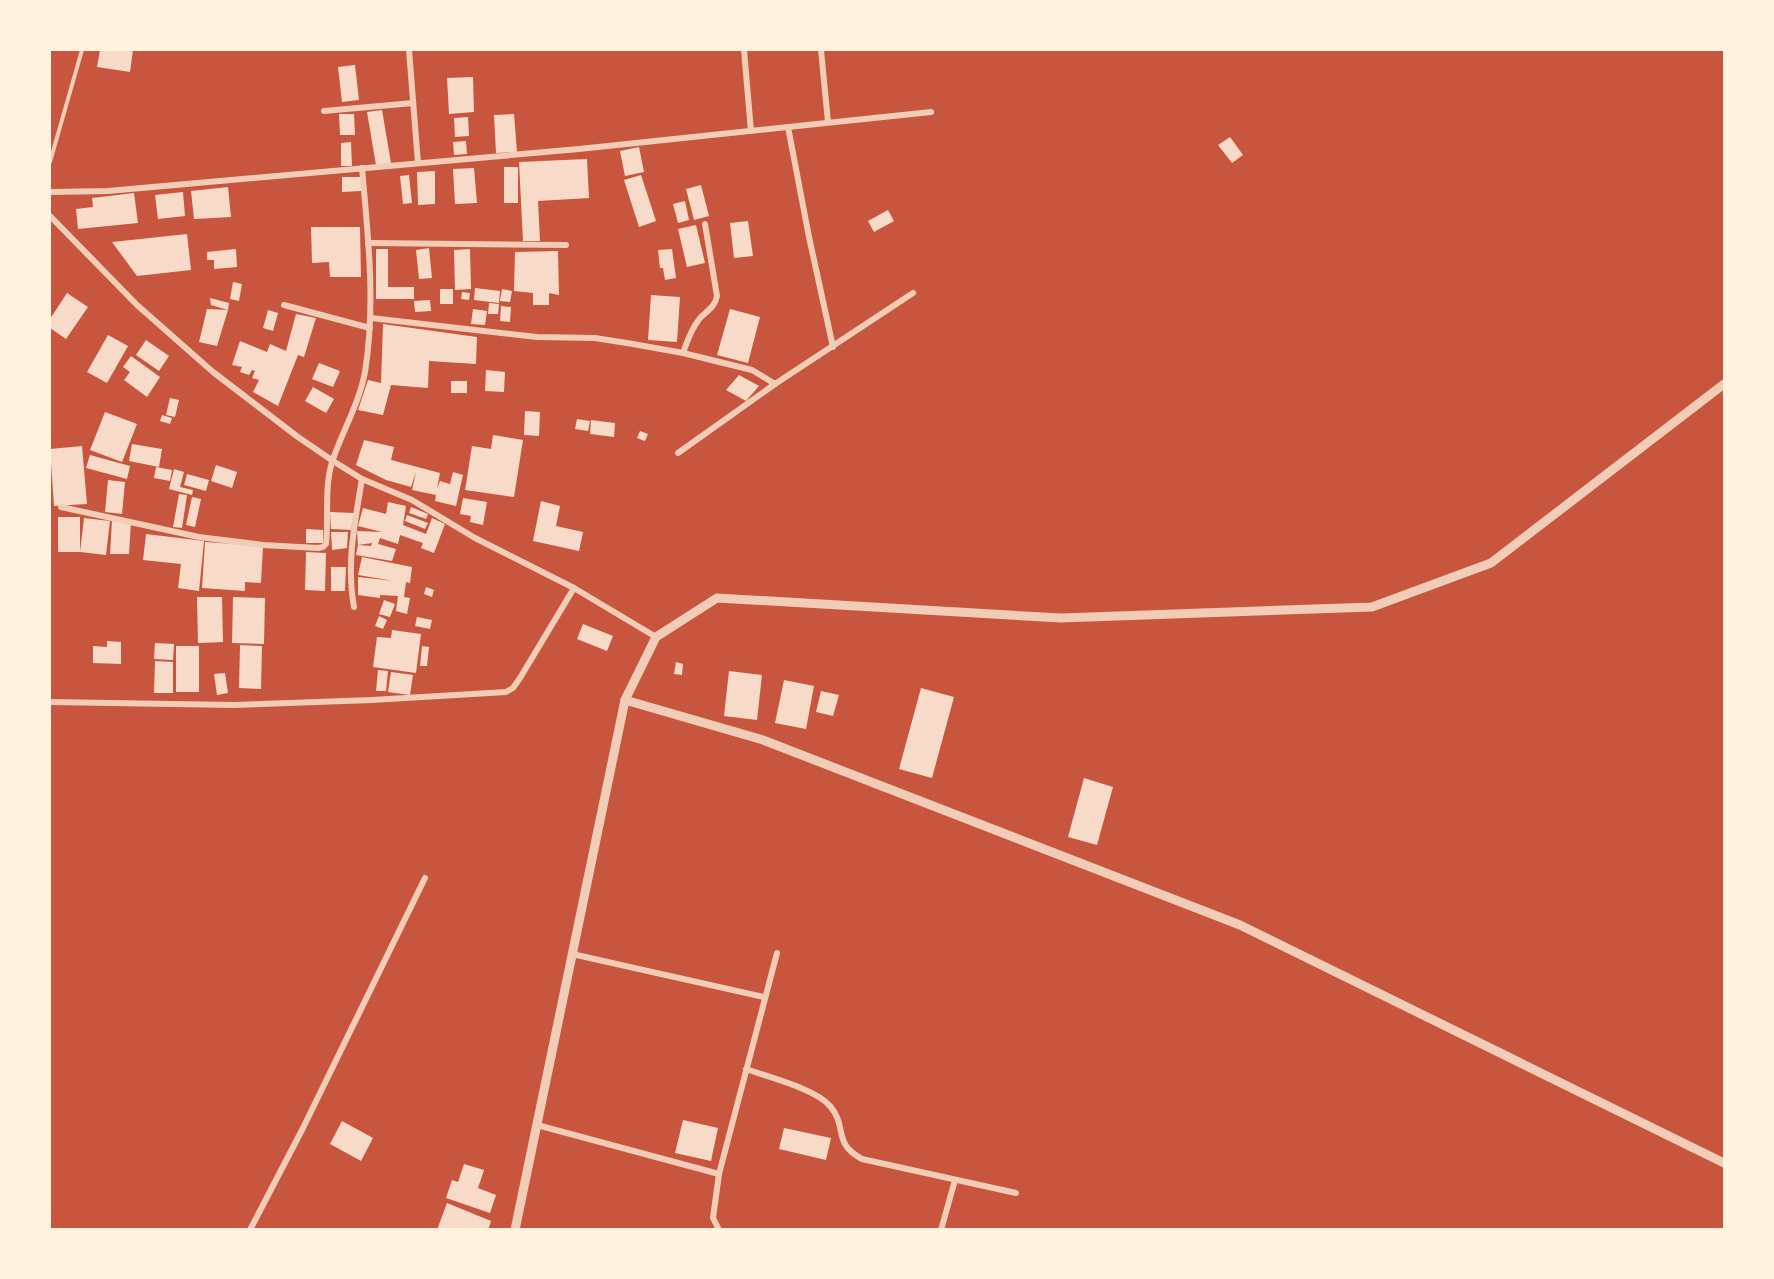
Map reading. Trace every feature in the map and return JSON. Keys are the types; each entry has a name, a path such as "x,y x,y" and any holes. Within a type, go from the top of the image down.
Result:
{"street":[{"path":"409,50 418,163"},
{"path":"744,50 751,131"},
{"path":"821,50 828,123"},
{"path":"324,111 413,103"},
{"path":"50,192 108,191 579,149 931,112"},
{"path":"788,127 833,347"},
{"path":"61,507 211,539 263,545 323,547 326,544 328,479 353,413 364,374 371,318 362,168"},
{"path":"50,216 136,305 196,357 288,430 362,479 412,500 475,538 574,588 656,637"},
{"path":"683,353 689,336 700,319 716,303 717,296 705,224"},
{"path":"368,243 566,245"},
{"path":"678,453 775,384 913,293"},
{"path":"284,305 370,327"},
{"path":"371,318 537,337 595,338 683,353 752,370 775,384"},
{"path":"515,1230 625,700 656,637 717,598 1061,618 1372,607 1491,563 1725,384"},
{"path":"354,608 349,572 350,548 362,479"},
{"path":"50,702 234,705 506,692 513,688 520,678 574,588"},
{"path":"625,700 763,740 1240,925 1725,1163"},
{"path":"250,1230 303,1128 425,878"},
{"path":"719,1230 713,1218 719,1174 777,953"},
{"path":"572,954 764,997"},
{"path":"746,1069 815,1094 830,1106 837,1118 843,1143 851,1153 862,1159 1016,1193"},
{"path":"537,1125 719,1174"},
{"path":"941,1230 955,1180"}],"lane":[{"path":"50,162 82,50"}],"building":[{"path":"100,50 133,50 130,72 97,67"},
{"path":"355,65 359,100 342,102 338,67"},
{"path":"473,77 474,112 449,114 447,78"},
{"path":"382,110 391,163 376,165 367,112"},
{"path":"339,114 354,114 355,135 340,135"},
{"path":"514,114 517,152 496,153 494,115"},
{"path":"468,117 469,136 455,137 454,118"},
{"path":"1230,137 1243,155 1232,163 1218,145"},
{"path":"466,141 467,154 454,155 453,142"},
{"path":"351,142 352,166 341,166 341,143"},
{"path":"639,147 644,172 625,176 620,151"},
{"path":"587,159 589,198 538,201 540,241 523,241 519,162"},
{"path":"504,167 518,167 518,203 504,203"},
{"path":"474,168 477,203 455,204 453,169"},
{"path":"435,171 435,204 418,205 417,172"},
{"path":"409,175 412,203 403,204 400,176"},
{"path":"641,175 656,221 639,227 624,180"},
{"path":"342,177 361,177 361,191 342,192"},
{"path":"701,185 709,216 694,220 686,189"},
{"path":"228,187 231,217 194,219 191,191"},
{"path":"183,192 185,216 158,219 155,195"},
{"path":"134,193 138,223 78,229 76,209 93,207 92,198"},
{"path":"685,201 689,220 678,223 673,204"},
{"path":"888,210 894,221 874,232 868,221"},
{"path":"748,221 753,256 734,258 730,223"},
{"path":"696,225 705,263 687,267 678,229"},
{"path":"311,227 360,227 361,277 330,277 329,262 312,263"},
{"path":"187,234 191,270 137,276 112,242"},
{"path":"429,248 432,278 419,279 416,250"},
{"path":"236,249 237,267 214,269 214,260 207,260 207,252"},
{"path":"376,249 388,249 388,287 414,287 414,299 376,299"},
{"path":"470,249 471,289 455,290 454,250"},
{"path":"672,249 676,278 665,280 663,268 660,268 658,250"},
{"path":"558,251 559,295 549,293 549,305 533,305 533,293 514,291 515,252"},
{"path":"233,282 242,284 239,301 230,299"},
{"path":"475,288 500,291 499,303 474,300"},
{"path":"440,289 453,289 453,304 440,304"},
{"path":"502,289 512,291 510,302 500,301"},
{"path":"462,292 470,293 469,300 461,299"},
{"path":"67,293 88,307 66,339 50,328 50,319"},
{"path":"651,295 680,297 677,342 648,340"},
{"path":"210,298 229,303 228,310 211,305"},
{"path":"430,300 431,311 415,312 414,301"},
{"path":"489,303 499,304 498,314 488,314"},
{"path":"501,306 511,307 510,322 500,321"},
{"path":"207,309 228,310 217,346 199,342"},
{"path":"473,309 487,311 485,325 471,324"},
{"path":"730,309 760,317 748,363 717,355"},
{"path":"268,310 278,313 273,331 263,328"},
{"path":"296,314 316,318 304,357 298,355 278,406 253,392 259,380 252,378 255,371 252,370 249,375 240,372 242,367 232,365 240,341 267,352 270,344 286,351"},
{"path":"383,324 477,337 476,364 429,361 428,388 391,385 383,415 358,410 368,380 381,383"},
{"path":"108,335 128,346 107,383 87,372"},
{"path":"146,340 169,356 159,371 136,355"},
{"path":"131,356 160,377 147,397 124,380 130,372 123,367"},
{"path":"319,363 340,371 333,387 312,379"},
{"path":"486,370 505,372 504,392 485,391"},
{"path":"739,375 759,386 746,401 726,390"},
{"path":"451,381 467,381 467,393 451,393"},
{"path":"313,387 334,399 326,413 305,401"},
{"path":"170,398 179,400 175,417 166,415"},
{"path":"525,411 540,412 539,436 524,435"},
{"path":"105,412 137,424 122,462 90,450"},
{"path":"162,415 172,418 170,424 160,421"},
{"path":"577,419 590,421 588,431 575,429"},
{"path":"591,420 615,423 614,437 590,434"},
{"path":"640,431 648,434 645,441 637,438"},
{"path":"493,435 523,440 514,497 465,490 472,446 491,449"},
{"path":"364,440 394,447 391,460 440,473 437,489 440,481 450,484 453,472 463,475 456,506 435,501 436,495 412,490 416,472 411,487 386,480 356,465"},
{"path":"132,444 162,449 159,467 129,461"},
{"path":"82,446 87,504 54,506 50,449"},
{"path":"90,455 130,466 127,479 86,468"},
{"path":"216,465 237,472 232,488 211,481"},
{"path":"156,467 172,470 170,481 154,478"},
{"path":"174,469 184,472 180,487 193,490 192,495 169,489"},
{"path":"187,474 209,480 206,491 184,485"},
{"path":"108,480 125,482 122,514 105,512"},
{"path":"179,494 187,495 182,528 173,527"},
{"path":"192,497 201,499 195,527 186,525"},
{"path":"463,498 487,502 483,525 470,522 471,516 460,514"},
{"path":"541,501 560,506 556,526 583,532 579,551 533,541"},
{"path":"388,502 406,506 403,525 426,534 432,518 445,524 434,553 421,548 423,543 400,535 398,544 380,538 378,544 396,549 392,561 356,555 357,531 382,532 358,526 363,508 386,514"},
{"path":"411,507 428,514 426,519 409,513"},
{"path":"330,512 354,513 351,530 331,529"},
{"path":"407,515 428,523 425,529 405,521"},
{"path":"58,517 80,517 80,552 58,552"},
{"path":"84,518 110,521 106,555 80,552"},
{"path":"112,521 131,522 129,554 110,554"},
{"path":"306,529 323,530 323,543 306,543"},
{"path":"331,532 348,532 347,548 332,550"},
{"path":"146,534 204,541 199,591 178,588 181,564 143,560"},
{"path":"205,542 263,546 261,583 245,582 245,591 202,588"},
{"path":"306,552 326,553 325,591 305,590"},
{"path":"362,557 412,567 410,583 406,582 404,597 410,598 407,614 396,611 398,596 380,595 380,598 358,595 358,577 394,581 358,575"},
{"path":"331,567 346,567 345,591 331,591"},
{"path":"426,587 434,590 432,597 424,594"},
{"path":"197,597 222,597 223,642 198,643"},
{"path":"233,597 265,598 264,644 232,643"},
{"path":"384,600 395,604 390,617 379,614"},
{"path":"379,616 387,620 383,629 375,626"},
{"path":"417,617 432,620 430,629 415,626"},
{"path":"583,624 613,636 607,651 577,639"},
{"path":"392,630 421,634 416,673 373,667 377,637 391,638"},
{"path":"107,641 121,642 121,664 93,663 93,646 107,647"},
{"path":"155,643 174,644 173,660 154,659"},
{"path":"240,645 262,646 261,689 239,688"},
{"path":"176,646 199,646 199,692 176,692"},
{"path":"422,646 429,647 427,666 420,666"},
{"path":"155,661 173,662 173,693 154,693"},
{"path":"676,662 683,664 682,675 674,674"},
{"path":"378,670 388,671 386,691 376,691"},
{"path":"729,671 762,675 757,720 724,716"},
{"path":"391,672 413,675 410,695 388,692"},
{"path":"225,673 228,693 217,695 214,674"},
{"path":"784,680 814,686 806,729 775,723"},
{"path":"921,688 954,697 932,778 899,769"},
{"path":"821,691 839,695 833,716 816,712"},
{"path":"1084,778 1113,787 1097,845 1068,837"},
{"path":"683,1120 718,1128 711,1161 675,1153"},
{"path":"342,1121 373,1138 361,1161 330,1144"},
{"path":"784,1128 831,1138 826,1160 779,1149"},
{"path":"464,1164 484,1170 478,1188 496,1195 490,1213 446,1198 452,1180 458,1182"},
{"path":"447,1203 491,1221 488,1230 437,1230"}]}
